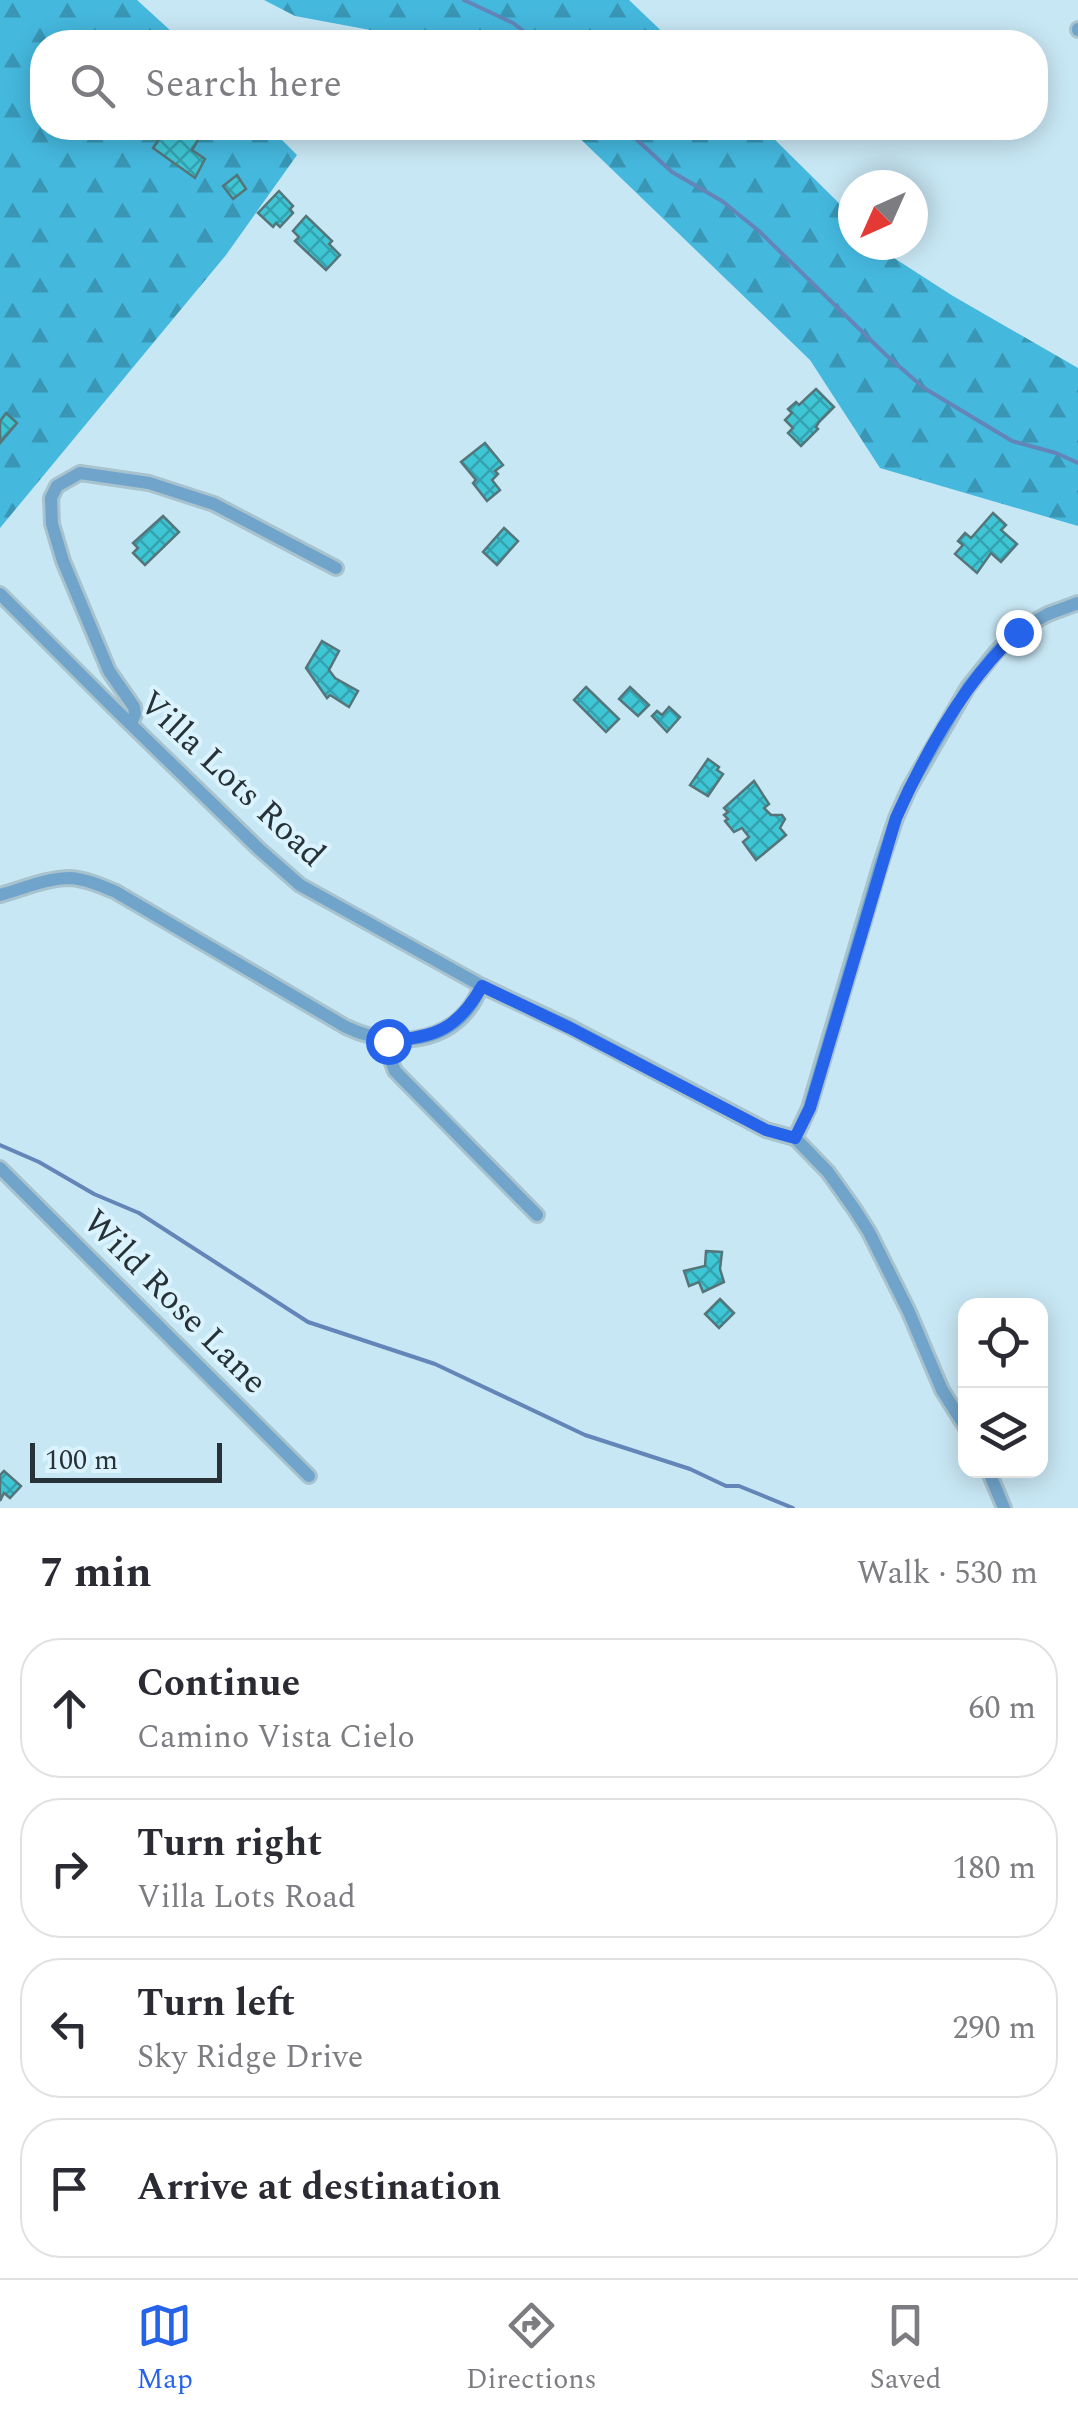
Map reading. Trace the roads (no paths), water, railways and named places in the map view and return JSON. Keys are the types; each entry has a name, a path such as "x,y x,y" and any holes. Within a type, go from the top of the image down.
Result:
{"street":[{"path":"132,724 134,707 110,672 63,561 52,524 51,498 57,486 80,474 149,482 214,504 336,568"},
{"name":"Villa Lots Road","path":"0,594 300,885 482,986 766,1130 795,1138 828,1172 869,1232 910,1312 942,1390 958,1415"},
{"path":"795,1138 810,1108 880,863 909,790 968,687 996,652 1018,632 1048,614 1078,603"},
{"path":"0,895 70,878 94,883 116,892 346,1027 388,1041 436,1033 470,1007 482,986"},
{"path":"388,1041 395,1070 538,1215"},
{"name":"Wild Rose Lane","path":"0,1168 309,1476"},
{"path":"991,1478 1004,1508"}],"waterway":[{"path":"464,0 522,30"},
{"path":"637,140 672,172 722,201 759,231 924,388 1012,441 1078,463"},
{"path":"0,1145 139,1213 308,1322 435,1364 585,1435 793,1508"}]}
